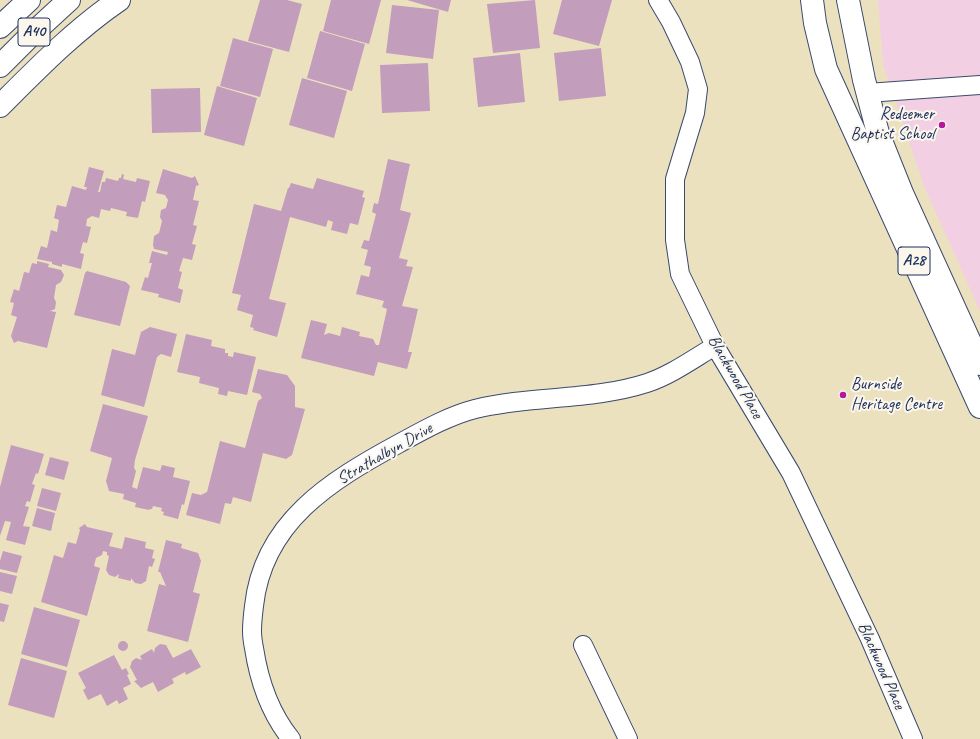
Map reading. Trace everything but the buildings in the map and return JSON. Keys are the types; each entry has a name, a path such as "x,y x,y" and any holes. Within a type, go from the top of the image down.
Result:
{"highway":[{"path":"0,13 12,0"},
{"name":"A40","path":"0,27 30,0"},
{"name":"A40","path":"0,66 32,34 70,0"},
{"path":"0,106 49,58 105,9 119,0"},
{"name":"A28","path":"812,0 815,23 826,69 980,407"},
{"name":"A28","path":"848,0 868,93 878,133 888,162 980,364"}],"street":[{"name":"Blackwood Place","path":"658,0 671,22 690,62 698,89 695,113 675,179 674,240 680,274 715,346 791,473 870,639 913,739"},
{"path":"868,93 980,85"},
{"name":"Strathalbyn Drive","path":"291,739 281,727 264,693 256,661 252,632 259,580 267,558 292,519 309,501 336,481 377,455 440,422 475,410 535,400 595,394 630,388 649,382 669,373 715,346"},
{"path":"583,645 628,739"}],"shaded area":[{"name":"Redeemer Baptist School","path":"878,0 980,0 980,311 924,186 883,64"}],"place":[{"name":"Redeemer Baptist School","path":"942,125"},
{"name":"Burnside Heritage Centre","path":"843,395"}]}
